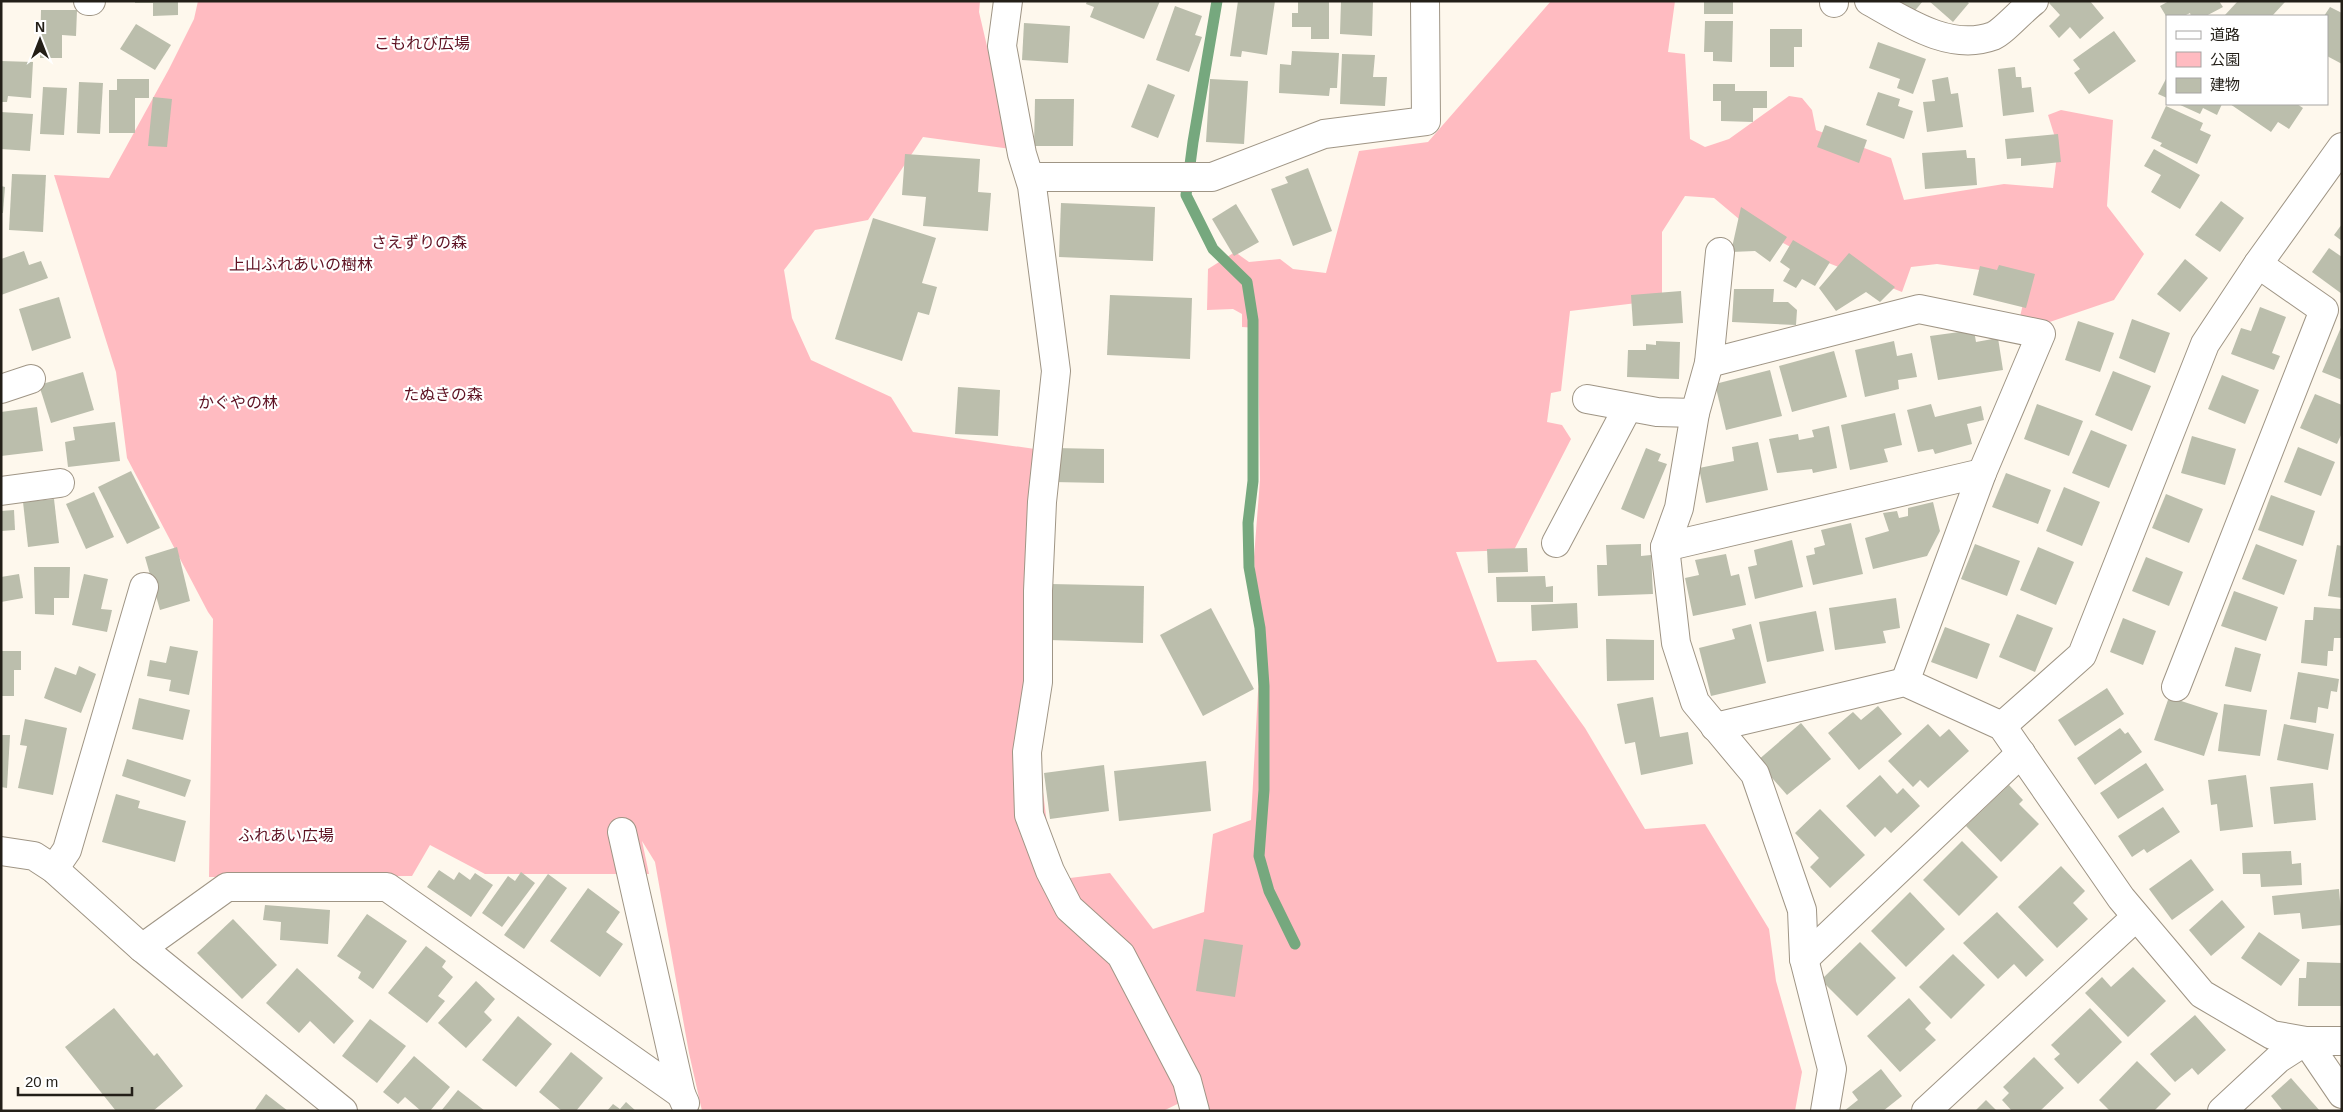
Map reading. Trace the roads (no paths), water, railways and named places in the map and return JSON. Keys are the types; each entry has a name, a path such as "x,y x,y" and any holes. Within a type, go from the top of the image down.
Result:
{"street":[{"path":"1008,1 1002,46 1022,154 1030,177 1056,371 1042,502 1038,591 1038,682 1027,752 1029,815 1050,871 1069,908 1121,954 1187,1082 1195,1111"},
{"path":"1030,177 1212,176 1324,134 1426,121 1425,1"},
{"path":"1870,1 1912,25 1940,36 1968,40 1994,36 2034,1"},
{"path":"2002,726 2082,655 2205,344 2258,264 2342,147"},
{"path":"1720,252 1709,363 1695,413 1679,508 1665,547 1676,643 1696,702 1755,774 1802,910 1804,959 1832,1069 1825,1111"},
{"path":"2176,687 2324,310 2258,264"},
{"path":"1709,363 1919,308 2041,334 1982,473 1905,682"},
{"path":"1,389 31,379"},
{"path":"1586,400 1657,412 1695,413"},
{"path":"1556,543 1628,407"},
{"path":"1665,547 1982,473"},
{"path":"1,491 60,483"},
{"path":"54,869 67,850 144,587"},
{"path":"1715,727 1905,682 2002,726 2136,917 2202,994 2272,1035 2306,1041 2342,1041"},
{"path":"1804,959 2021,753"},
{"path":"622,832 685,1102"},
{"path":"1,851 34,856 54,869 142,948 343,1111"},
{"path":"142,948 227,887 388,887 685,1102"},
{"path":"1926,1111 2136,917"},
{"path":"2306,1041 2342,1094"},
{"path":"2222,1111 2278,1059 2306,1041"}],"waterway":[{"path":"1217,1 1186,195 1213,249 1247,282 1253,320 1253,481 1248,523 1249,567 1260,628 1264,686 1264,790 1259,856 1269,891 1295,944"}],"park label":[{"name":"こもれび広場","path":"422,43"},
{"name":"さえずりの森","path":"419,242"},
{"name":"上山ふれあいの樹林","path":"301,264"},
{"name":"たぬきの森","path":"443,394"},
{"name":"かぐやの林","path":"238,402"},
{"name":"ふれあい広場","path":"286,835"}]}
